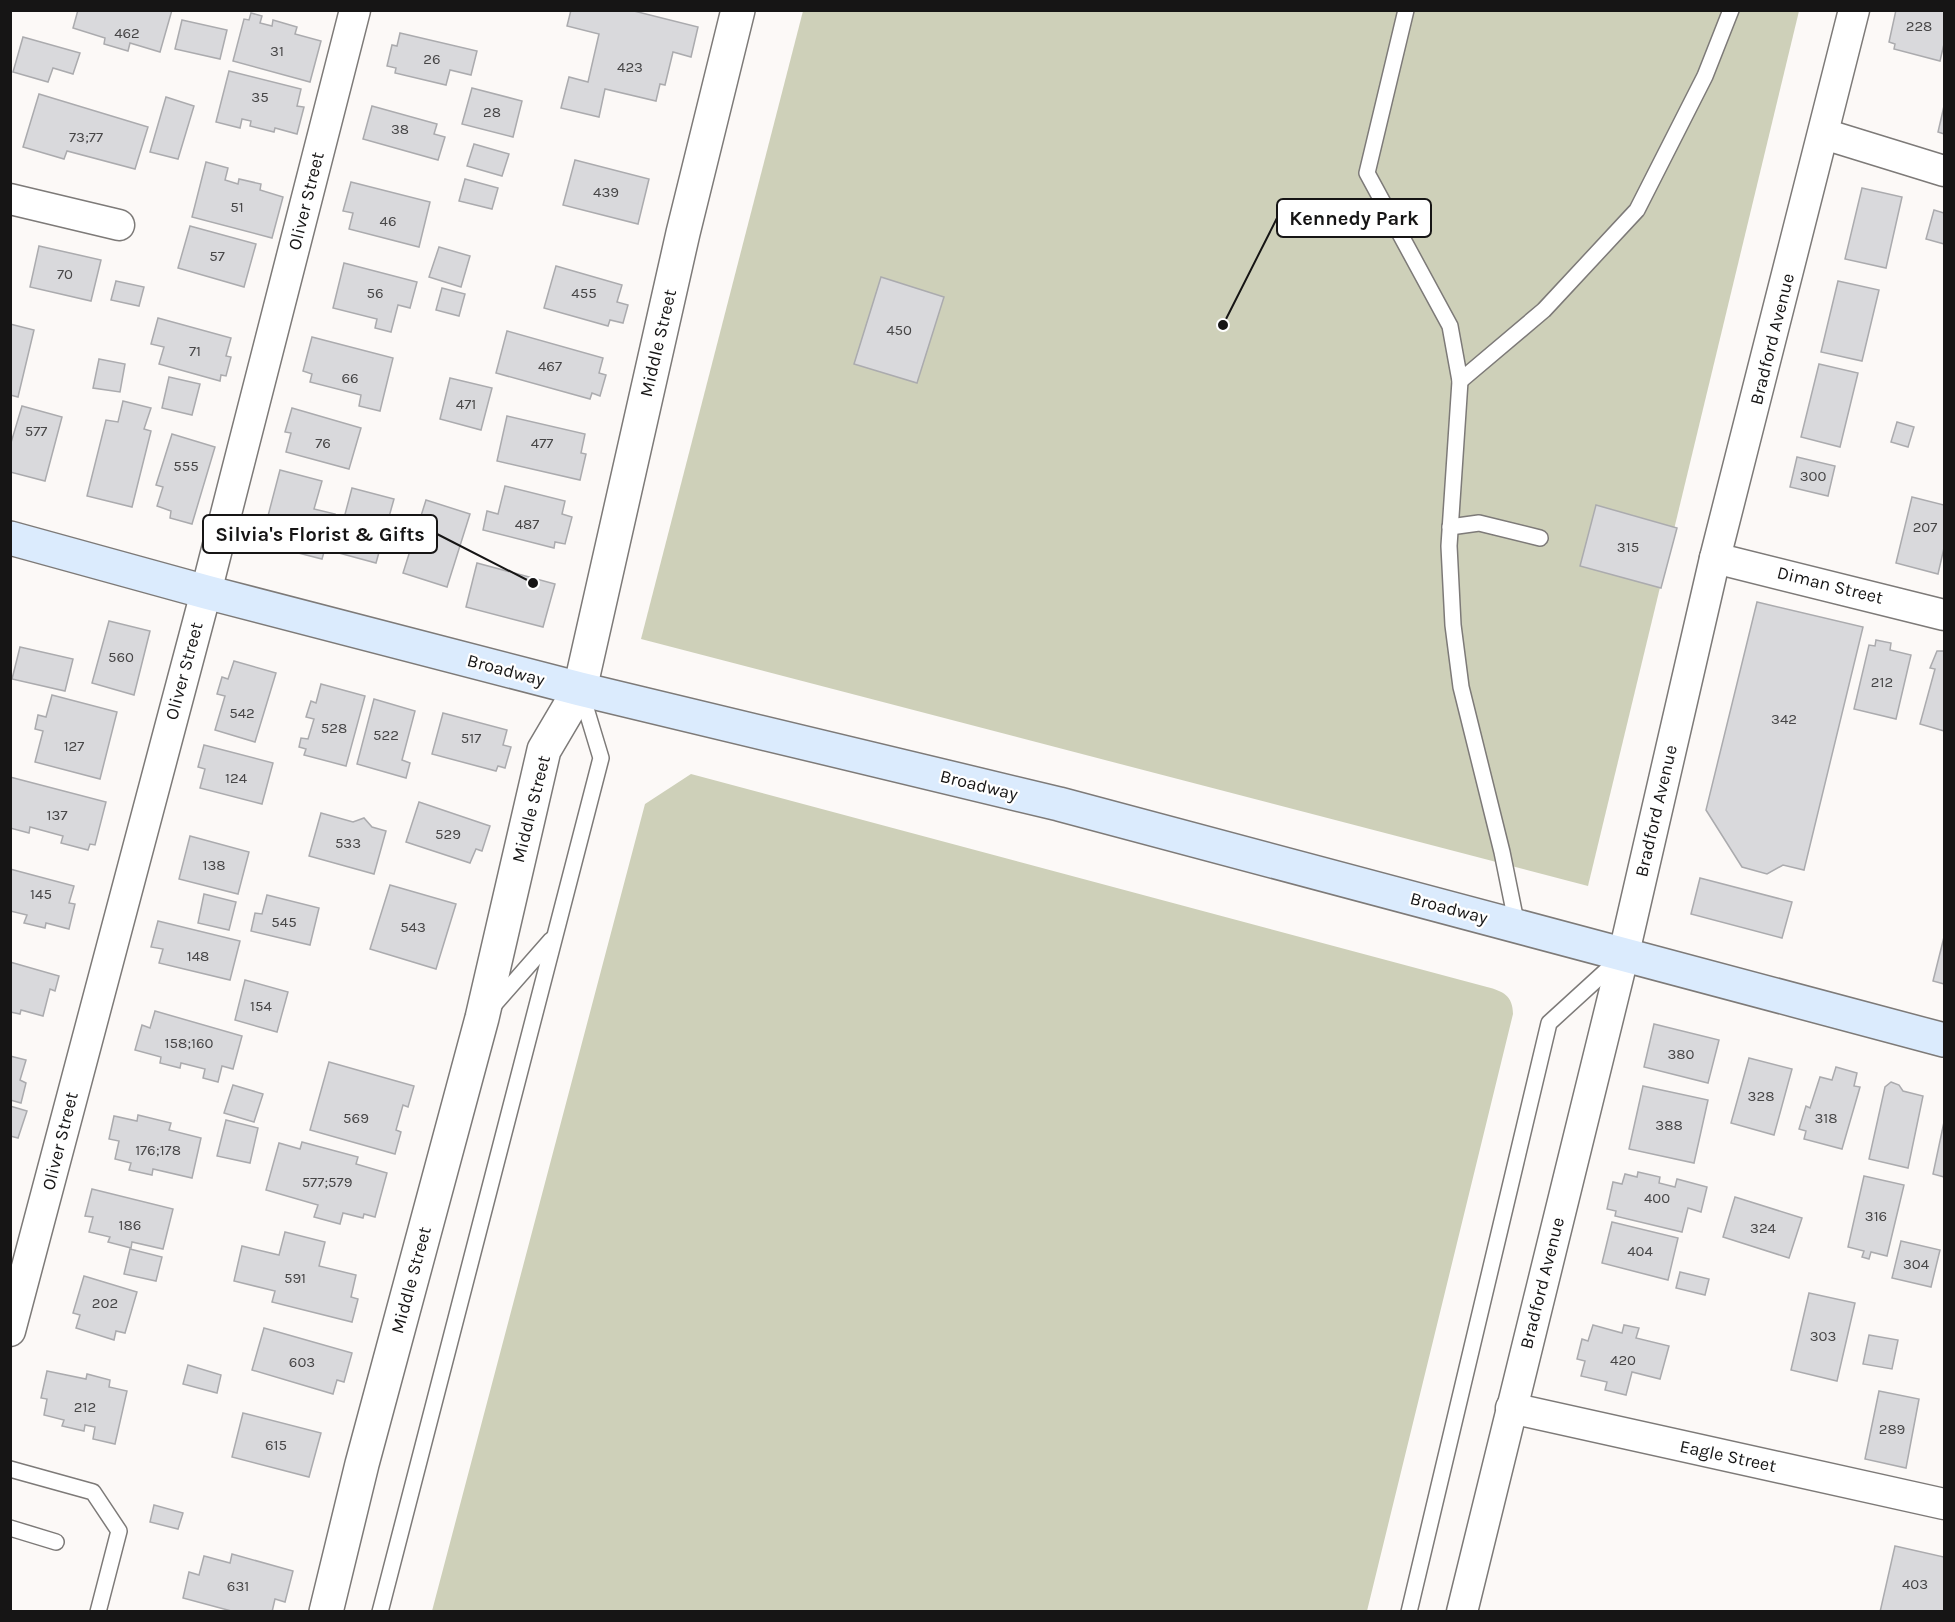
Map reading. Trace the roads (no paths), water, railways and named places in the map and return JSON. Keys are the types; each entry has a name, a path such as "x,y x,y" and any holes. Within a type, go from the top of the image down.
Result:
{"main road":[{"name":"Broadway","path":"10,538 206,592 580,689 1059,804 1944,1040"}],"street":[{"name":"Oliver Street","path":"10,1331 206,592 355,10"},
{"name":"Middle Street","path":"326,1611 362,1464 482,1018 544,750 580,689 683,233 738,10"},
{"name":"Bradford Avenue","path":"1462,1611 1624,953 1715,558 1854,10"},
{"path":"1824,134 1944,171"},
{"path":"10,199 119,225"},
{"name":"Diman Street","path":"1715,558 1944,615"},
{"name":"Eagle Street","path":"1511,1408 1944,1504"}],"lane":[{"path":"1406,10 1367,173 1450,326 1460,381 1449,527 1453,625 1461,687 1502,852 1516,926"},
{"path":"1460,381 1544,310 1637,210 1705,76 1731,10"},
{"path":"1449,527 1479,524 1539,538"},
{"path":"380,1611 601,758 580,689"},
{"path":"482,1018 553,938"},
{"path":"1409,1611 1549,1023 1624,953"},
{"path":"10,1469 93,1492 119,1531 98,1611"},
{"path":"10,1528 56,1542"}],"place":[{"name":"Kennedy Park","path":"1223,325"},
{"name":"Silvia's Florist & Gifts","path":"533,583"}]}
